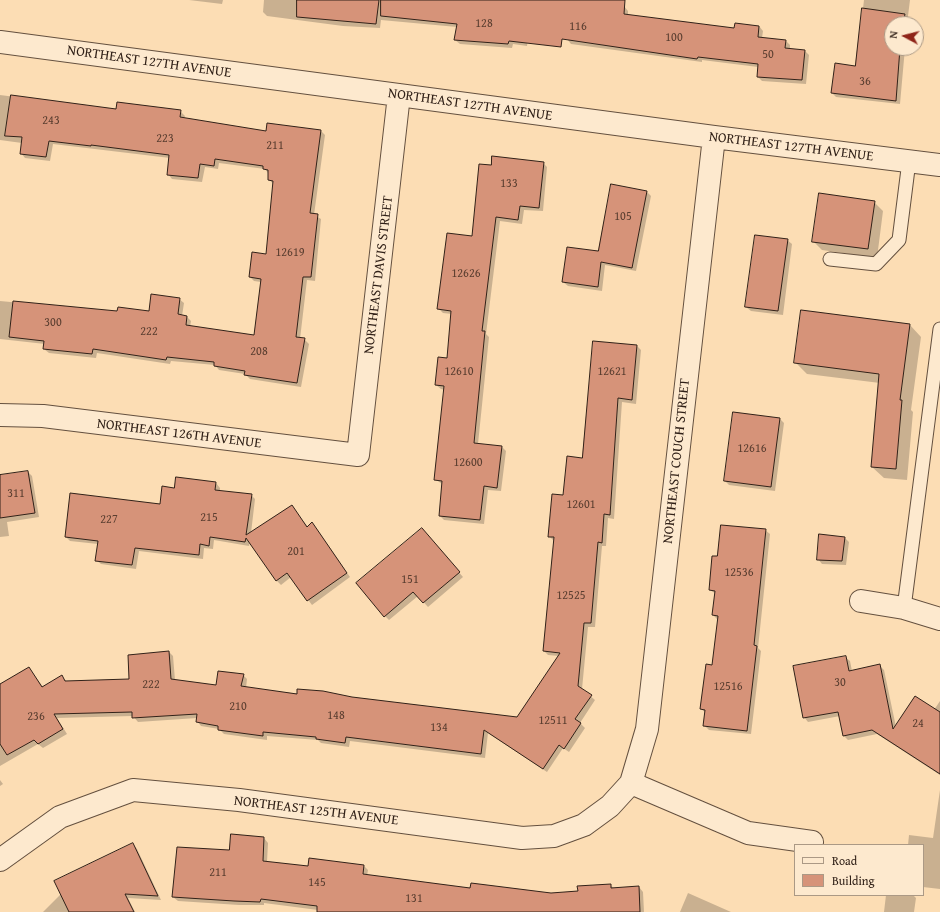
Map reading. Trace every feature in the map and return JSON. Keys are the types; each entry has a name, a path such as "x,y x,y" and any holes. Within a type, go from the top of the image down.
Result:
{"street":[{"name":"NORTHEAST 127TH AVENUE","path":"0,42 714,137 940,165"},
{"name":"NORTHEAST DAVIS STREET","path":"358,455 399,95"},
{"name":"NORTHEAST COUCH STREET","path":"631,783 647,729 714,137"},
{"name":"NORTHEAST 126TH AVENUE","path":"0,415 43,416 358,455"},
{"path":"861,601 904,608 940,619"},
{"path":"631,783 748,833 812,842"},
{"name":"NORTHEAST 125TH AVENUE","path":"0,860 60,817 133,790 239,800 522,838 554,836 584,825 610,806 631,783"}],"lane":[{"path":"830,259 876,264 899,240 909,161"},
{"path":"904,608 940,329"}],"building":[{"path":"297,0 379,0 376,24 297,17"},
{"path":"381,0 625,0 624,14 734,28 735,23 759,26 758,37 786,40 785,48 805,50 802,80 757,77 758,64 698,57 697,59 562,39 561,47 509,41 508,44 454,40 457,24 381,16"},
{"path":"862,8 905,14 905,16 884,16 884,56 899,56 896,101 831,93 835,63 855,66"},
{"path":"11,95 116,109 117,102 181,110 180,117 266,131 267,123 321,130 310,213 318,214 311,277 303,277 296,337 305,338 297,383 244,375 245,371 214,366 214,362 167,357 166,360 93,349 92,354 43,349 44,341 9,337 13,301 117,311 118,307 149,311 151,294 180,298 178,314 187,316 186,325 254,335 261,279 249,277 252,252 266,254 273,181 268,180 268,170 263,169 263,166 215,159 214,166 200,164 198,178 167,175 169,155 91,145 49,141 46,157 20,154 22,137 5,136"},
{"path":"492,156 544,162 539,208 520,206 518,220 496,217 482,331 485,331 474,443 502,446 497,488 484,486 480,520 439,516 442,481 434,480 444,386 435,385 438,357 447,358 451,311 437,309 447,233 472,236 479,164 491,165"},
{"path":"611,184 647,191 632,268 601,262 598,287 562,282 567,247 598,251"},
{"path":"819,193 875,201 868,249 812,242"},
{"path":"755,235 788,239 778,311 745,307"},
{"path":"801,310 910,324 900,400 902,400 896,469 871,467 879,374 794,363"},
{"path":"593,341 637,345 632,400 618,398 610,515 604,514 602,543 598,542 591,623 584,623 578,686 592,695 575,719 581,723 564,749 559,745 543,769 484,730 481,754 346,737 345,743 316,739 316,737 263,732 263,736 218,730 218,726 196,722 197,714 132,718 132,712 54,714 63,729 38,744 34,740 7,755 0,744 0,684 29,667 42,687 62,675 65,681 129,679 128,655 169,651 171,679 216,685 218,671 244,674 241,686 297,694 297,689 323,691 352,697 517,717 560,653 543,651 554,537 548,537 552,494 563,495 567,456 582,458"},
{"path":"733,412 780,418 771,487 724,481"},
{"path":"28,471 35,513 0,518 0,475"},
{"path":"176,477 216,482 215,490 252,494 246,535 292,505 307,527 312,522 347,573 307,601 287,573 276,581 246,538 245,542 210,537 209,546 200,544 199,555 135,548 132,565 95,561 98,541 65,537 70,493 160,504 162,486 174,488"},
{"path":"721,525 766,529 754,645 757,646 747,731 703,726 705,710 700,709 706,664 712,665 718,616 712,615 715,591 709,590 712,556 717,556"},
{"path":"422,528 460,572 423,603 413,592 384,617 356,583"},
{"path":"819,534 845,537 842,561 817,560"},
{"path":"846,656 849,671 880,664 893,729 915,696 940,712 940,774 872,730 843,736 838,712 803,718 793,666"},
{"path":"231,834 264,837 263,861 308,866 309,858 364,865 363,874 470,888 471,883 551,893 578,891 577,886 611,884 611,888 639,886 640,912 317,912 317,906 261,899 260,902 172,897 177,847 229,850"},
{"path":"133,843 158,896 125,894 134,912 69,912 54,881"}]}
